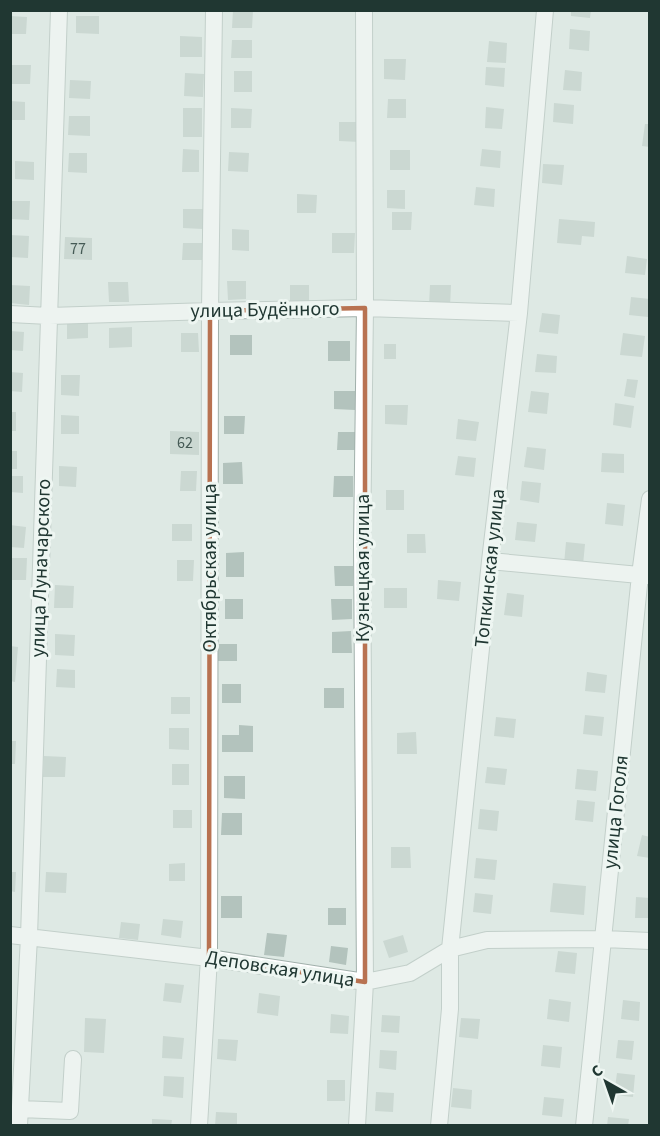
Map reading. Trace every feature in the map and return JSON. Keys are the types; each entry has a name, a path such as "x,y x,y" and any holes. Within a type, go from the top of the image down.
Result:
{"street":[{"name":"улица Луначарского","path":"20,1117 29,937 59,10"},
{"name":"Октябрьская улица","path":"199,1125 209,958 210,311 214,10"},
{"name":"Кузнецкая улица","path":"357,1125 365,982 362,545 365,308 364,10"},
{"name":"Топкинская улица","path":"439,1125 450,1009 450,950 490,561 519,313 544,10"},
{"name":"улица Будённого","path":"10,314 49,316 365,308 519,313"},
{"name":"улица Гоголя","path":"584,1125 645,576 650,499"},
{"path":"490,561 645,576"},
{"name":"Деповская улица","path":"10,935 209,958 365,982 410,973 450,950 487,940 650,941"},
{"path":"20,1117 70,1111 73,1059"}],"highlighted area":[{"path":"365,308 365,982 209,958 210,311"}],"building":[{"path":"233,10 253,10 252,28 232,28"},
{"path":"571,10 591,10 590,18 571,16"},
{"path":"10,16 27,17 26,34 10,34"},
{"path":"76,16 99,16 99,34 76,33"},
{"path":"570,29 590,31 589,51 569,49"},
{"path":"180,36 202,37 202,57 180,57"},
{"path":"232,40 252,40 252,58 231,58"},
{"path":"489,41 507,43 506,63 487,62"},
{"path":"384,59 406,59 405,80 384,79"},
{"path":"10,65 31,65 30,84 10,84"},
{"path":"486,67 505,68 504,87 485,85"},
{"path":"565,70 582,72 581,91 563,90"},
{"path":"234,71 252,71 252,92 234,92"},
{"path":"185,73 204,74 203,97 184,96"},
{"path":"70,80 91,81 90,99 69,98"},
{"path":"388,99 406,99 406,118 387,118"},
{"path":"10,101 25,102 25,120 10,120"},
{"path":"554,103 574,105 573,124 553,122"},
{"path":"486,107 504,109 502,129 485,128"},
{"path":"183,108 202,108 202,137 183,137"},
{"path":"231,108 252,109 251,128 231,128"},
{"path":"69,116 90,116 90,136 68,135"},
{"path":"339,122 360,122 360,142 339,141"},
{"path":"645,124 650,124 650,147 642,146"},
{"path":"183,149 199,150 199,172 182,172"},
{"path":"482,149 501,151 500,168 480,166"},
{"path":"390,150 410,150 410,170 390,170"},
{"path":"229,152 249,153 248,172 228,171"},
{"path":"69,153 87,153 87,173 68,172"},
{"path":"15,161 34,162 34,180 15,179"},
{"path":"543,164 564,165 562,185 542,183"},
{"path":"476,187 495,189 494,207 474,205"},
{"path":"387,190 405,190 405,209 387,208"},
{"path":"297,194 317,195 316,213 297,213"},
{"path":"10,201 30,201 29,220 10,219"},
{"path":"183,209 203,209 203,229 183,228"},
{"path":"392,212 412,212 411,230 392,230"},
{"path":"559,219 595,222 594,237 582,236 581,245 557,243"},
{"path":"232,229 249,230 249,251 232,250"},
{"path":"332,233 355,233 354,253 332,253"},
{"path":"10,235 29,236 28,258 10,257"},
{"path":"65,237 92,238 92,260 64,259"},
{"path":"183,243 202,243 202,260 182,260"},
{"path":"627,256 647,259 645,275 625,273"},
{"path":"227,281 246,281 246,299 228,300"},
{"path":"108,282 128,282 129,302 109,302"},
{"path":"10,285 30,286 29,305 10,303"},
{"path":"290,285 309,285 309,302 290,302"},
{"path":"430,285 451,285 450,307 429,306"},
{"path":"631,297 650,299 648,317 629,315"},
{"path":"542,313 560,315 558,334 539,332"},
{"path":"67,322 88,322 88,338 67,339"},
{"path":"132,327 132,347 109,348 109,328"},
{"path":"10,331 24,332 23,351 10,350"},
{"path":"181,333 198,333 199,352 181,352"},
{"path":"623,333 645,336 642,357 620,355"},
{"path":"230,335 252,335 252,355 230,355"},
{"path":"328,341 350,341 350,361 328,361"},
{"path":"384,344 396,344 396,359 384,359"},
{"path":"537,354 557,356 556,373 535,372"},
{"path":"10,372 23,373 22,392 10,391"},
{"path":"61,375 80,375 79,396 61,395"},
{"path":"627,379 638,380 635,398 624,396"},
{"path":"334,391 355,391 355,410 334,409"},
{"path":"531,391 549,393 547,414 528,412"},
{"path":"615,403 634,406 631,428 613,425"},
{"path":"385,405 408,405 407,425 385,424"},
{"path":"10,412 16,412 16,431 10,431"},
{"path":"61,415 79,416 79,434 61,434"},
{"path":"224,416 245,416 244,434 224,434"},
{"path":"458,419 479,422 476,441 456,439"},
{"path":"170,431 199,432 199,455 170,454"},
{"path":"338,432 356,432 356,450 337,450"},
{"path":"527,447 546,449 544,470 524,467"},
{"path":"10,451 17,451 17,469 10,469"},
{"path":"602,453 624,454 624,473 601,472"},
{"path":"458,456 476,458 474,477 455,475"},
{"path":"242,462 243,484 223,484 223,463"},
{"path":"59,466 77,467 76,487 59,486"},
{"path":"181,471 197,471 196,491 180,491"},
{"path":"10,476 23,476 23,493 10,492"},
{"path":"334,476 353,476 353,497 333,497"},
{"path":"522,481 541,483 539,503 520,500"},
{"path":"386,490 404,490 404,510 386,510"},
{"path":"607,503 625,505 623,526 605,524"},
{"path":"517,522 537,524 535,542 515,540"},
{"path":"172,524 192,524 192,541 172,541"},
{"path":"10,525 26,527 24,548 10,547"},
{"path":"407,534 425,534 426,553 407,553"},
{"path":"566,542 585,544 583,565 564,564"},
{"path":"244,552 244,577 226,577 226,553"},
{"path":"10,558 27,558 26,580 10,580"},
{"path":"177,560 194,560 193,581 177,581"},
{"path":"334,566 353,566 353,586 335,586"},
{"path":"438,580 461,582 459,601 437,599"},
{"path":"55,585 74,586 73,608 54,608"},
{"path":"384,588 407,588 407,608 384,608"},
{"path":"507,593 524,595 522,617 504,615"},
{"path":"225,599 243,599 243,619 225,619"},
{"path":"331,599 352,599 352,619 332,620"},
{"path":"351,631 352,653 332,653 332,632"},
{"path":"55,634 75,635 74,656 55,655"},
{"path":"216,644 237,644 237,661 216,661"},
{"path":"10,646 18,647 15,682 10,681"},
{"path":"57,669 75,670 75,688 56,687"},
{"path":"587,672 607,675 605,693 585,691"},
{"path":"222,684 241,684 241,703 222,703"},
{"path":"324,688 344,688 344,708 324,708"},
{"path":"171,697 190,697 190,714 171,714"},
{"path":"585,715 604,717 602,736 583,734"},
{"path":"496,717 516,719 514,738 494,736"},
{"path":"239,725 253,726 253,752 222,752 222,735 239,735"},
{"path":"169,728 189,728 189,750 169,749"},
{"path":"416,732 417,754 397,754 397,733"},
{"path":"10,741 16,741 15,764 10,764"},
{"path":"44,756 66,757 65,777 43,777"},
{"path":"172,764 189,764 189,785 172,785"},
{"path":"487,767 507,769 505,785 485,783"},
{"path":"577,769 598,771 596,791 575,789"},
{"path":"224,776 245,776 245,799 224,798"},
{"path":"577,800 595,802 593,822 575,820"},
{"path":"480,809 499,811 497,831 478,829"},
{"path":"173,810 192,810 192,828 173,828"},
{"path":"222,813 242,813 242,835 221,835"},
{"path":"642,835 650,837 650,858 637,856"},
{"path":"391,847 410,847 411,868 391,868"},
{"path":"476,858 497,860 495,880 474,878"},
{"path":"185,863 185,881 169,881 169,864"},
{"path":"10,872 16,872 15,892 10,891"},
{"path":"46,872 67,873 66,893 45,892"},
{"path":"553,883 586,886 584,915 550,912"},
{"path":"475,893 493,895 491,914 473,912"},
{"path":"221,896 242,896 242,918 221,918"},
{"path":"636,897 650,898 650,918 635,918"},
{"path":"328,908 346,908 346,925 328,925"},
{"path":"163,919 183,921 181,938 161,935"},
{"path":"121,922 140,924 138,940 119,938"},
{"path":"267,933 287,935 284,957 264,955"},
{"path":"403,935 408,952 389,958 383,941"},
{"path":"331,946 348,948 346,965 329,962"},
{"path":"558,951 577,953 575,974 555,972"},
{"path":"165,983 184,985 181,1003 163,1001"},
{"path":"259,993 280,996 278,1016 257,1013"},
{"path":"549,999 571,1002 569,1022 547,1019"},
{"path":"623,1000 640,1002 639,1021 621,1019"},
{"path":"331,1014 349,1016 348,1034 330,1033"},
{"path":"382,1015 400,1016 399,1033 381,1032"},
{"path":"85,1018 106,1019 104,1053 84,1052"},
{"path":"461,1018 480,1019 478,1039 459,1037"},
{"path":"163,1036 184,1038 182,1059 162,1058"},
{"path":"218,1039 238,1040 236,1061 217,1059"},
{"path":"618,1040 634,1041 632,1060 616,1058"},
{"path":"543,1045 562,1047 560,1068 541,1066"},
{"path":"380,1050 397,1051 396,1070 379,1068"},
{"path":"617,1073 635,1075 633,1097 614,1095"},
{"path":"164,1076 184,1077 183,1098 163,1096"},
{"path":"327,1080 345,1080 345,1101 327,1101"},
{"path":"453,1088 472,1090 471,1109 451,1107"},
{"path":"376,1092 394,1093 393,1112 375,1111"},
{"path":"544,1097 564,1099 562,1117 542,1115"},
{"path":"216,1112 237,1113 237,1126 215,1126"},
{"path":"608,1117 629,1119 628,1126 607,1126"},
{"path":"152,1119 172,1120 171,1126 152,1126"}]}
